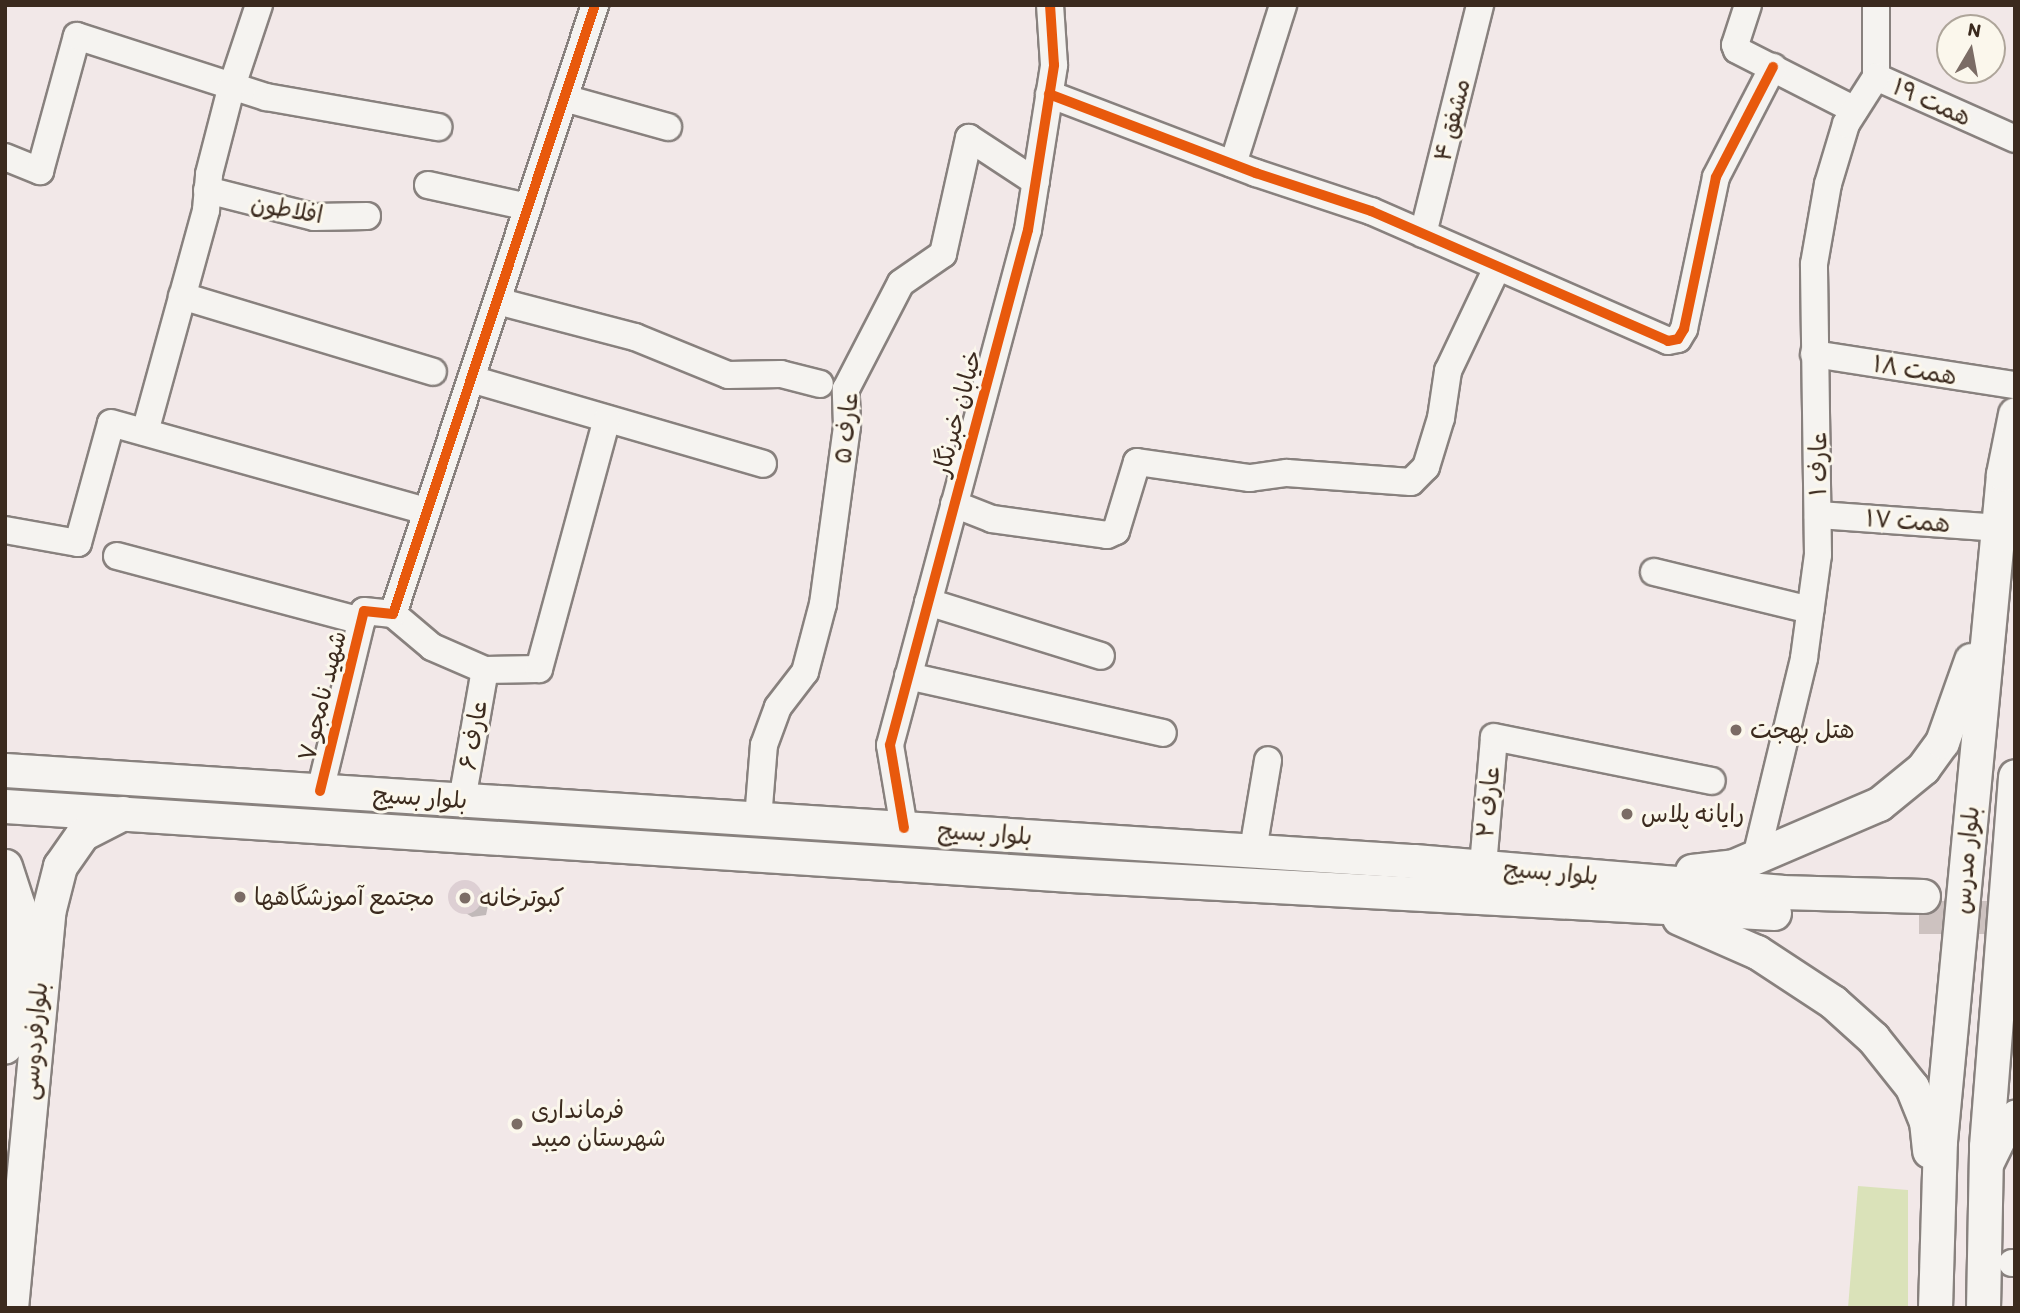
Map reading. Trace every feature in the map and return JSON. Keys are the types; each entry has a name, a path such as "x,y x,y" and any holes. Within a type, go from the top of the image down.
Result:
{"main road":[{"name":"بلوار مدرس","path":"1935,1308 1940,1141 1998,527 2015,414"},
{"path":"1613,891 1734,866 1879,804 1923,768 1942,742 1965,685 1994,569"},
{"name":"بلوار بسیج","path":"5,770 1483,866 1613,891"},
{"name":"بلوار مدرس","path":"1983,1308 1986,1174 2015,776"},
{"name":"بلوار بسیج","path":"5,806 128,811 1337,890 1613,891 1921,906"},
{"name":"بلوارفردوسی","path":"11,1308 39,981 60,866 82,834 128,811"},
{"path":"1337,890 1339,856"},
{"path":"9,872 24,863 39,861 52,867 57,880"},
{"name":"بلوارفردوسی","path":"5,1046 18,906 9,872"},
{"path":"1613,891 1694,921 1757,952 1833,1002 1873,1038 1912,1087 1926,1121 1937,1222"}],"street":[{"path":"145,432 182,296 232,89 259,5"},
{"path":"393,614 595,5"},
{"name":"خیابان خبرنگار","path":"904,828 890,745 1028,230 1054,65 1050,5"},
{"path":"1233,164 1283,5"},
{"name":"مشفق ۴","path":"1423,234 1480,5"},
{"path":"1748,5 1735,45 1743,54 1855,110"},
{"name":"همت ۱۹","path":"1876,5 1876,77 2015,139"},
{"path":"5,157 40,172 77,36 232,89 438,127"},
{"path":"1049,94 1233,164 1371,211 1668,341 1678,339 1716,177 1773,67"},
{"name":"عارف ۱","path":"1756,857 1804,658 1810,610 1818,515 1814,264 1828,184 1846,124 1876,77"},
{"path":"564,98 668,127"},
{"name":"عارف ۵","path":"758,819 764,745 778,707 806,672 823,604 847,426 846,388 901,283 943,254 969,138 1036,182"},
{"path":"428,185 528,207"},
{"name":"افلاطون","path":"207,190 314,217 368,216"},
{"path":"954,504 992,519 1107,535 1116,531 1137,462 1250,478 1287,473 1411,482 1426,467 1441,418 1448,371 1497,268"},
{"path":"182,296 433,372"},
{"path":"497,301 635,337 728,375 781,374 821,384"},
{"name":"همت ۱۸","path":"1815,354 2015,385"},
{"path":"471,379 607,419 622,419 763,464"},
{"path":"117,556 363,616 393,614 432,647 485,670 539,669 607,419"},
{"path":"5,530 78,543 111,423 427,511"},
{"name":"همت ۱۷","path":"1818,515 1998,527"},
{"path":"1654,572 1810,610"},
{"path":"928,602 1101,656"},
{"name":"شهید نامجو ۷","path":"320,791 363,616"},
{"name":"عارف ۶","path":"462,800 485,670"},
{"path":"908,676 1163,733"},
{"name":"عارف ۲","path":"1483,866 1494,737 1712,781"},
{"path":"1253,850 1268,760"},
{"path":"1986,1174 2015,1114"}],"green space":[{"path":"1858,1186 1908,1190 1908,1308 1848,1308"}],"building":[{"name":"کبوترخانه","path":"465,880 477,885 482,897 477,909 465,914 453,909 448,897 453,885"}],"tunnel":[{"path":"1919,917 2015,917"}],"cycle path":[{"path":"320,791 364,611 393,614 595,5"},
{"path":"904,828 890,745 1028,230 1054,65 1050,5"},
{"path":"1049,94 1256,173 1371,211 1668,341 1678,339 1684,329 1716,177 1773,67"}],"place":[{"name":"هتل بهجت","path":"1736,730"},
{"name":"رایانه پلاس","path":"1627,814"},
{"name":"مجتمع آموزشگاهها","path":"240,897"},
{"name":"کبوترخانه","path":"465,898"},
{"name":"فرمانداری شهرستان میبد","path":"517,1124"}]}
